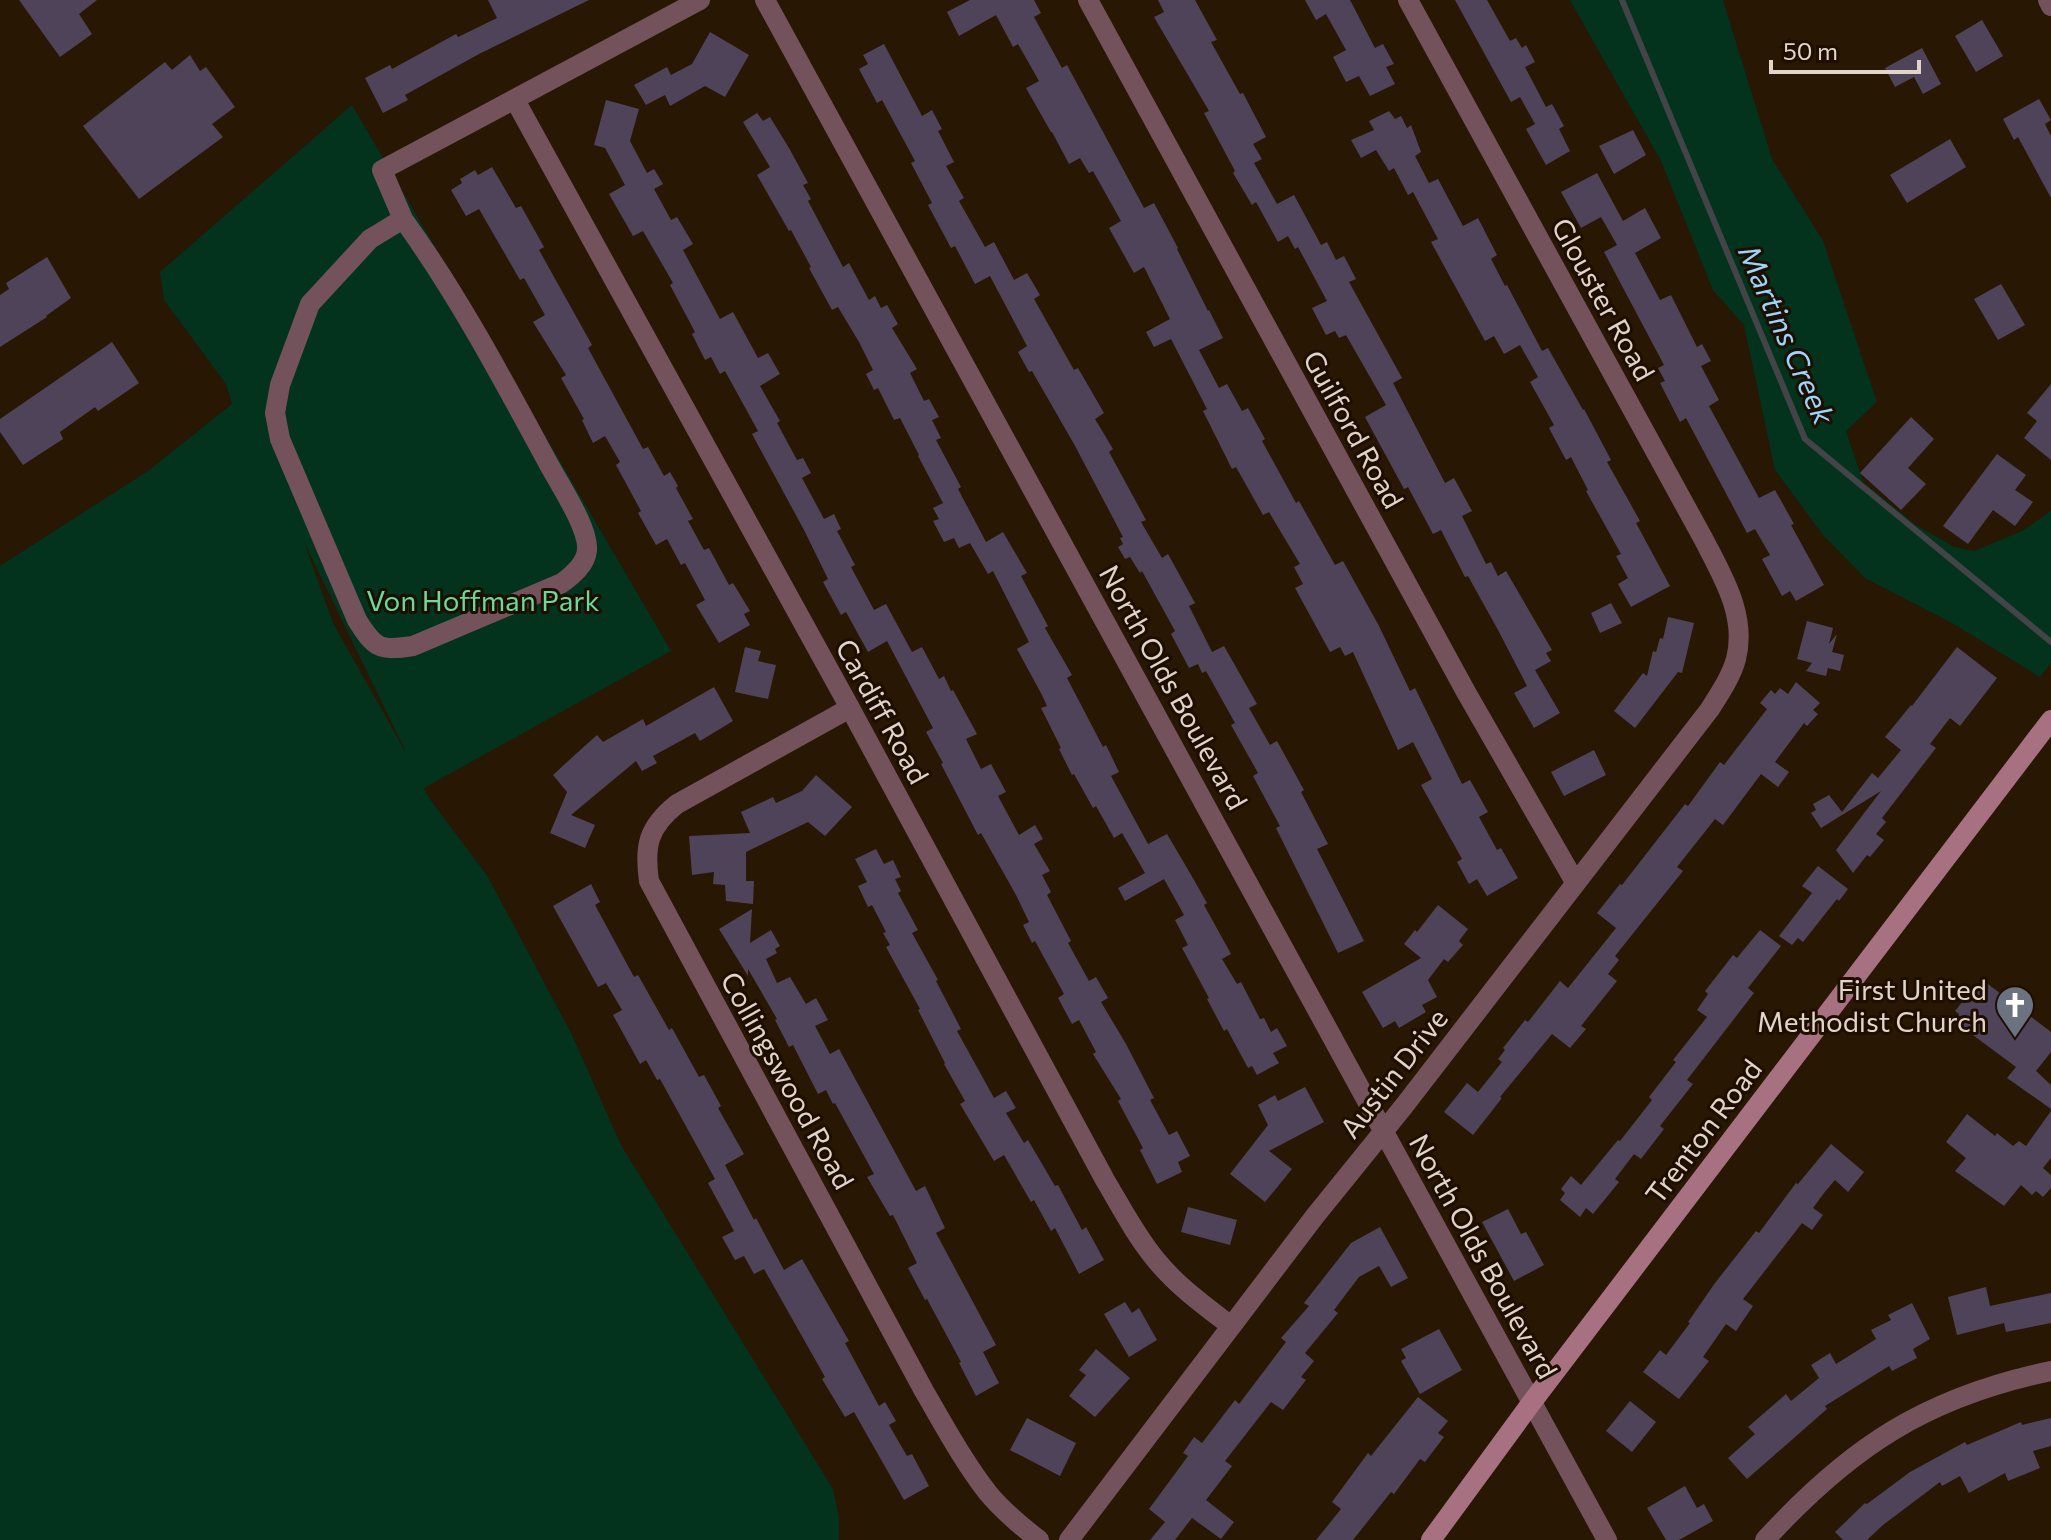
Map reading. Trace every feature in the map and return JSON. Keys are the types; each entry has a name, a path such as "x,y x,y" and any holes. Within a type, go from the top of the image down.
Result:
{"main road":[{"name":"Trenton Road","path":"1431,1540 1532,1402 2051,720"}],"street":[{"path":"403,219 370,239 310,304 280,385 275,413 280,439 357,620 378,647 393,649 413,646 562,583 578,571 588,553 586,537 573,509 488,353 434,262 403,219 382,170 700,0"},
{"name":"North Olds Boulevard","path":"765,0 1607,1540"},
{"name":"Guilford Road","path":"1088,0 1466,692 1575,882"},
{"name":"Glouster Road","path":"1408,0 1704,540 1729,591 1739,630"},
{"path":"2048,0 2051,6"},
{"name":"Cardiff Road","path":"515,100 1132,1227 1156,1261 1178,1284 1231,1326"},
{"name":"Austin Drive","path":"1069,1540 1231,1326 1710,709 1736,659 1739,630"},
{"name":"Collingswood Road","path":"850,708 677,804 662,816 649,842 649,881 963,1458 989,1494 1039,1540"},
{"path":"1765,1540 1820,1484 1861,1450 1908,1420 1975,1391 2051,1371"}],"green space":[{"path":"1570,0 1723,0 1772,159 1823,241 1877,402 1846,431 1863,482 1916,525 1954,547 1974,551 2022,531 2051,511 2051,663 2040,677 1952,623 1865,578 1823,535 1775,470 1744,325 1713,290 1661,161"},
{"name":"Von Hoffman Park","path":"352,105 671,651 424,788 488,877 572,1035 621,1145 833,1489 839,1518 839,1540 0,1540 0,566 148,471 232,404 226,384 164,300 160,272","holes":["304,542 405,751 333,623"]}],"building":[{"path":"19,0 97,0 79,14 92,34 60,57"},
{"path":"488,0 589,0 479,54 405,95 408,100 383,113 365,78 390,65 392,69 456,34 458,37 497,18"},
{"path":"970,0 1034,0 1041,13 1034,17 1062,68 1067,65 1144,208 1154,203 1223,338 1199,350 1219,388 1227,384 1242,411 1248,408 1296,503 1299,501 1335,565 1343,561 1410,691 1415,688 1462,784 1470,780 1488,812 1479,817 1497,850 1501,848 1518,878 1487,896 1477,879 1469,884 1457,862 1462,859 1421,785 1432,779 1413,742 1398,750 1353,652 1345,656 1340,647 1330,652 1295,588 1303,584 1294,567 1300,564 1269,512 1263,515 1236,467 1232,469 1203,411 1207,409 1171,339 1154,347 1146,332 1170,319 1144,267 1134,273 1109,228 1121,221 1093,171 1089,173 1080,158 1069,164 1026,88 1039,81 1018,44 1013,47 996,15 959,36 947,12"},
{"path":"1158,0 1195,0 1217,40 1211,42 1266,137 1253,144 1262,159 1254,163 1277,204 1294,195 1321,245 1327,242 1336,260 1344,256 1356,279 1349,282 1402,378 1393,383 1445,483 1454,478 1472,511 1462,516 1486,564 1491,562 1498,576 1506,571 1552,650 1546,653 1551,661 1535,670 1560,713 1534,728 1514,693 1527,686 1498,630 1468,576 1465,577 1441,530 1433,534 1408,487 1404,489 1365,417 1386,405 1346,335 1339,338 1335,331 1326,335 1312,308 1327,301 1298,247 1295,249 1288,236 1278,242 1256,202 1252,205 1233,173 1235,171 1204,113 1209,111 1154,17 1164,12"},
{"path":"1305,0 1350,0 1375,48 1383,44 1394,64 1386,67 1395,84 1370,96 1359,76 1346,82 1333,57 1346,50 1326,14 1316,20"},
{"path":"1455,0 1487,0 1510,41 1516,38 1522,48 1526,45 1535,62 1525,67 1546,107 1552,104 1564,126 1559,129 1570,151 1546,165 1526,129 1535,124 1520,97 1511,102"},
{"path":"1982,20 2003,56 1976,72 1955,36"},
{"path":"710,32 749,55 725,97 705,86 670,106 665,95 646,105 634,85 667,67 671,75 692,64"},
{"path":"884,44 922,116 932,110 942,129 938,131 954,162 946,166 964,198 959,201 985,247 994,242 1014,280 1027,273 1040,295 1034,299 1074,370 1078,368 1104,413 1095,419 1113,449 1109,452 1146,520 1141,522 1162,558 1168,554 1195,603 1189,606 1212,652 1224,646 1257,704 1249,708 1270,745 1277,741 1304,790 1301,792 1328,844 1317,849 1364,941 1338,953 1276,828 1280,826 1253,776 1258,773 1231,725 1235,723 1206,671 1202,673 1198,664 1189,668 1171,634 1175,631 1142,571 1140,573 1130,557 1125,559 1118,547 1123,544 1120,538 1123,537 1074,444 1018,352 1027,346 990,276 975,284 955,246 951,248 928,205 932,203 911,163 915,161 882,100 877,103 859,69 868,64 863,55"},
{"path":"1922,48 1941,84 1923,94 1914,77 1895,87 1885,68"},
{"path":"190,55 200,71 206,67 235,107 212,124 223,137 139,199 83,126 165,62 172,70"},
{"path":"2039,99 2051,120 2045,124 2051,136 2051,198 2018,137 2014,140 2003,119"},
{"path":"606,100 639,109 630,141 647,173 654,169 663,184 654,189 671,220 677,217 693,244 683,250 720,319 733,312 758,358 768,353 780,374 760,386 797,460 803,458 811,473 802,478 824,519 834,514 841,529 837,531 855,565 851,567 874,610 886,604 912,652 922,647 939,679 944,676 977,734 966,739 981,769 991,764 1006,792 998,796 1019,835 1035,825 1043,839 1034,844 1050,871 1042,875 1051,892 1047,895 1089,981 1096,977 1108,998 1101,1002 1154,1098 1150,1100 1169,1135 1177,1131 1190,1156 1178,1162 1182,1172 1157,1184 1140,1150 1143,1148 1118,1101 1121,1099 1093,1054 1096,1052 1079,1020 1072,1024 1058,998 1064,994 1023,925 1029,922 1016,895 981,833 978,835 941,764 926,732 933,728 887,641 868,652 846,612 841,615 823,582 828,579 804,530 752,434 758,431 725,371 720,374 711,357 705,360 692,334 695,332 670,285 673,283 643,231 633,236 609,194 625,185 605,148 594,145"},
{"path":"1389,111 1395,119 1401,116 1407,128 1411,125 1421,152 1415,156 1429,183 1438,179 1463,226 1478,218 1497,255 1491,259 1505,286 1542,351 1548,348 1584,409 1611,460 1607,462 1640,521 1636,523 1670,586 1631,607 1618,584 1628,578 1616,556 1621,554 1571,457 1566,460 1549,428 1554,425 1530,382 1538,377 1520,345 1504,354 1494,336 1485,341 1431,242 1438,239 1413,192 1408,195 1394,168 1389,171 1376,150 1361,158 1351,140 1374,130 1369,121"},
{"path":"757,113 763,121 770,117 789,148 808,183 803,185 811,199 808,201 843,267 849,263 869,300 875,296 881,308 887,305 898,324 892,328 917,369 910,373 924,401 929,399 939,417 932,420 941,438 936,440 961,487 958,489 986,542 1003,532 1027,573 1021,576 1048,626 1045,628 1072,675 1067,678 1119,772 1111,776 1148,844 1167,834 1207,903 1204,905 1231,954 1222,959 1237,984 1241,982 1260,1019 1264,1018 1271,1032 1277,1028 1287,1046 1273,1053 1279,1063 1257,1075 1252,1066 1248,1068 1227,1029 1224,1031 1182,948 1188,945 1175,920 1184,915 1164,879 1125,901 1118,888 1145,873 1122,833 1114,838 1096,806 1093,808 1072,775 1041,708 1047,706 1017,649 1029,642 993,571 988,574 970,543 959,548 954,538 944,542 933,521 939,519 933,508 943,503 919,455 900,418 894,420 878,388 874,390 866,374 873,370 859,342 838,307 832,310 791,230 757,175 770,167 743,122"},
{"path":"1633,130 1646,155 1614,174 1599,146"},
{"path":"1950,139 1966,167 1907,203 1890,175"},
{"path":"492,167 516,208 521,206 544,247 539,250 592,345 588,348 643,449 648,447 664,476 670,472 693,519 688,521 704,550 709,548 729,585 733,583 750,611 744,614 750,625 719,643 696,605 705,600 685,563 681,565 667,539 656,545 638,513 641,511 616,465 620,462 605,436 593,443 584,419 561,378 566,375 533,322 545,315 524,278 520,280 479,209 466,216 451,190 462,183 460,179 475,170 478,175"},
{"path":"1597,173 1623,221 1645,208 1661,238 1635,253 1660,300 1671,295 1697,347 1702,344 1711,361 1701,366 1719,400 1709,406 1759,498 1775,490 1824,585 1796,601 1790,591 1782,596 1762,559 1770,555 1755,529 1747,533 1686,418 1680,422 1660,383 1665,381 1658,368 1664,365 1604,252 1617,245 1601,217 1581,228 1561,192"},
{"path":"47,257 71,298 0,347 0,295 9,289 6,283"},
{"path":"2001,284 2025,325 1998,340 1974,299"},
{"path":"112,342 139,383 98,411 95,407 60,432 63,439 23,465 0,432 0,419"},
{"path":"2051,384 2051,460 2024,438 2037,421 2027,413"},
{"path":"1911,417 1934,439 1908,468 1926,484 1901,510 1860,473"},
{"path":"1997,454 2026,475 2015,490 2033,502 2015,526 1993,510 1968,544 1943,526"},
{"path":"1611,603 1622,623 1600,633 1591,613"},
{"path":"1668,617 1694,623 1682,673 1678,672 1635,728 1614,711 1643,673 1647,676 1653,651 1656,652 1660,638 1663,639"},
{"path":"1807,621 1833,628 1829,644 1837,634 1832,652 1844,655 1840,671 1828,668 1826,676 1806,671 1812,663 1797,659"},
{"path":"745,647 761,651 758,661 776,665 768,699 735,692"},
{"path":"1957,647 1997,678 1960,726 1950,718 1930,744 1936,748 1882,818 1886,822 1876,834 1884,840 1853,873 1836,850 1881,791 1821,828 1811,813 1816,810 1813,804 1829,795 1842,812 1872,773 1878,778 1901,750 1885,737"},
{"path":"1796,682 1820,703 1813,710 1818,714 1807,726 1804,723 1775,762 1789,772 1778,787 1761,774 1723,825 1715,819 1677,867 1683,871 1615,956 1619,960 1608,974 1617,981 1581,1026 1586,1029 1570,1048 1552,1034 1473,1135 1444,1112 1467,1083 1478,1092 1502,1062 1498,1059 1505,1050 1503,1048 1560,981 1568,988 1616,928 1597,913 1685,804 1688,806 1720,762 1724,765 1767,709 1760,703 1771,690 1775,694 1780,688 1788,694"},
{"path":"714,687 733,721 700,741 695,733 653,756 657,763 642,771 636,761 571,815 595,825 585,848 550,833 567,792 553,775 597,735 603,742 643,719 646,726"},
{"path":"1594,750 1606,775 1564,796 1551,772"},
{"path":"816,775 852,807 825,836 808,822 746,852 746,881 754,881 753,904 726,901 725,885 713,884 714,872 692,875 689,836 750,833 741,812 773,797 776,803 802,791"},
{"path":"876,849 884,864 893,860 901,877 895,879 901,891 898,893 918,930 912,933 961,1029 957,1031 994,1098 1006,1091 1016,1108 1006,1113 1024,1143 1028,1140 1055,1186 1058,1185 1082,1230 1086,1227 1104,1260 1079,1274 1055,1228 1051,1231 1004,1155 994,1161 960,1104 965,1101 886,947 890,945 883,933 886,932 858,886 867,882 855,859"},
{"path":"1818,866 1848,889 1803,942 1798,938 1792,945 1779,936 1812,893 1802,886"},
{"path":"591,884 600,902 595,905 634,977 638,975 669,1030 672,1028 699,1077 704,1075 721,1106 718,1108 744,1154 725,1165 754,1220 756,1218 784,1270 802,1259 849,1341 845,1343 879,1406 885,1402 896,1421 889,1425 907,1456 912,1454 929,1486 904,1500 854,1412 845,1417 764,1269 754,1274 744,1256 735,1260 722,1237 734,1231 708,1183 715,1179 660,1079 657,1080 646,1060 640,1064 613,1015 622,1010 606,983 598,987 553,906"},
{"path":"1438,905 1468,929 1459,941 1463,945 1448,962 1444,959 1428,980 1437,997 1422,1005 1426,1012 1399,1028 1395,1021 1383,1028 1362,992 1421,958 1404,944"},
{"path":"752,909 750,943 771,930 780,946 775,949 777,953 766,959 777,983 790,977 806,1004 816,998 828,1020 815,1026 830,1054 839,1049 916,1191 925,1186 945,1228 936,1233 996,1345 983,1352 999,1383 976,1396 961,1362 908,1268 917,1263 893,1215 890,1216 867,1177 874,1174 835,1103 826,1090 818,1094 748,969 748,976 719,929"},
{"path":"1760,930 1781,946 1748,988 1754,993 1687,1080 1693,1084 1660,1126 1664,1129 1641,1159 1634,1154 1615,1179 1619,1182 1593,1214 1586,1208 1580,1217 1560,1200 1565,1193 1561,1189 1571,1176 1581,1185 1652,1100 1649,1097 1676,1062 1673,1060 1707,1017 1697,1010 1708,994 1705,991 1733,955 1737,958"},
{"name":"First United Methodist Church","path":"1984,981 2051,1032 2051,1052 2036,1071 2051,1085 2051,1109 2007,1078 2016,1067 1954,1021 1959,1014 1955,1011 1975,986 1979,988"},
{"path":"1305,1087 1324,1122 1269,1151 1292,1169 1265,1202 1230,1174 1268,1125 1258,1105 1275,1095 1278,1101"},
{"path":"2051,1111 2051,1158 2043,1168 2051,1175 2051,1188 2043,1197 2036,1191 2032,1195 2021,1185 2004,1206 1955,1171 1966,1158 1946,1142 1967,1114 2013,1146 2019,1141 2026,1146"},
{"path":"1831,1144 1864,1172 1848,1192 1835,1180 1824,1193 1813,1208 1823,1215 1812,1230 1802,1223 1743,1299 1753,1306 1736,1331 1726,1324 1703,1357 1709,1361 1679,1399 1643,1372 1660,1350 1666,1355 1715,1283"},
{"path":"1188,1207 1237,1220 1230,1245 1181,1232"},
{"path":"1508,1209 1521,1234 1526,1232 1544,1265 1514,1281 1482,1222"},
{"path":"1380,1227 1408,1278 1391,1287 1379,1266 1359,1277 1334,1310 1338,1313 1305,1353 1314,1361 1301,1377 1306,1380 1283,1410 1271,1402 1225,1461 1232,1466 1206,1500 1234,1522 1221,1539 1192,1518 1175,1540 1150,1540 1165,1522 1149,1509 1188,1456 1183,1453 1194,1437 1202,1443 1235,1400 1239,1404 1286,1342 1281,1338 1309,1306 1304,1303 1351,1243"},
{"path":"1986,1287 1990,1306 2051,1293 2051,1323 2006,1332 2004,1323 1957,1335 1948,1297"},
{"path":"1125,1302 1132,1313 1139,1308 1157,1340 1129,1357 1104,1314"},
{"path":"1912,1303 1930,1339 1913,1349 1917,1358 1892,1371 1889,1366 1825,1406 1827,1409 1747,1479 1728,1458 1755,1434 1748,1427 1786,1394 1791,1401 1819,1378 1811,1365 1830,1353 1836,1364 1876,1339 1871,1330 1891,1320 1888,1315"},
{"path":"1439,1329 1462,1370 1420,1394 1401,1361 1406,1358 1401,1349"},
{"path":"1096,1349 1130,1378 1095,1417 1069,1396 1086,1375 1079,1370"},
{"path":"1418,1397 1448,1421 1438,1433 1444,1437 1425,1462 1420,1459 1353,1540 1316,1540 1341,1509 1332,1502 1368,1453 1371,1456"},
{"path":"1630,1401 1656,1422 1632,1452 1606,1431"},
{"path":"1027,1418 1076,1443 1060,1476 1010,1450"},
{"path":"2051,1418 2051,1446 2033,1451 2040,1468 2008,1481 2005,1473 1969,1493 1960,1476 1942,1486 1940,1482 1867,1540 1843,1540 1835,1532 1865,1503 1910,1472 1965,1442 1967,1445 2021,1422 2022,1425"},
{"path":"1685,1486 1697,1508 1704,1504 1713,1521 1679,1540 1666,1540 1647,1508"}],"waterway":[{"name":"Martins Creek","path":"1622,0 1805,439 2051,642"}],"place":[{"name":"First United Methodist Church","path":"2015,1039"}]}
